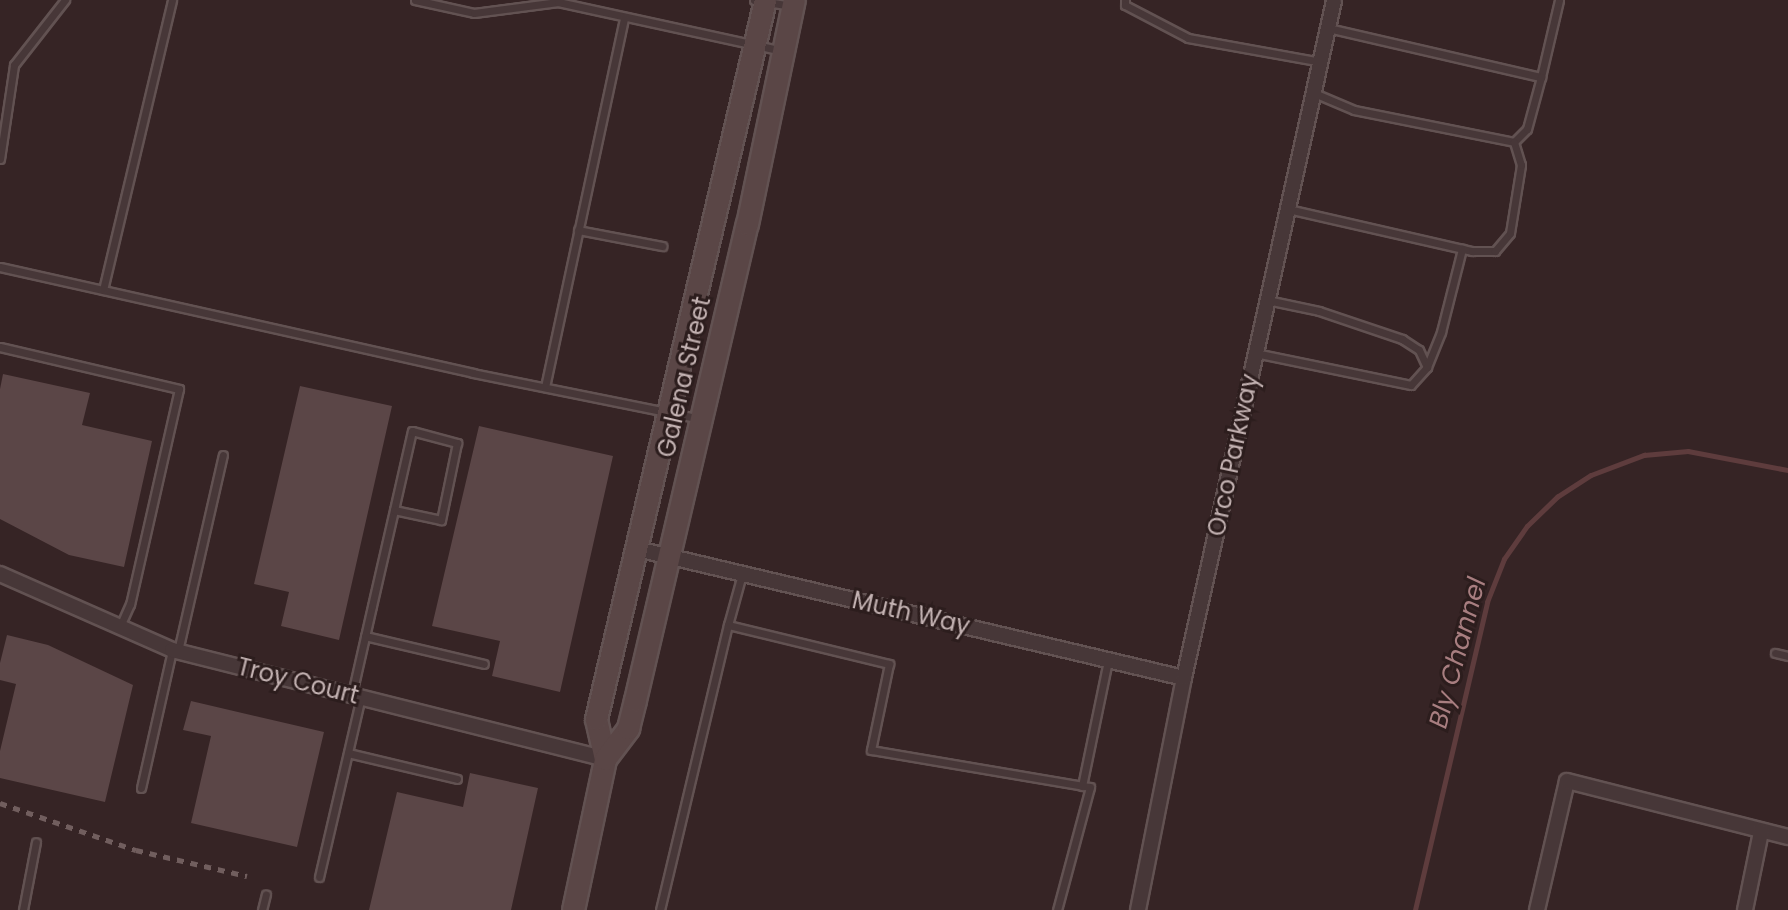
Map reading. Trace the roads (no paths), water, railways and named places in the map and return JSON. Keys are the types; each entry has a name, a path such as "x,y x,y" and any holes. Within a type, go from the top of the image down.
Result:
{"street":[{"name":"Orco Parkway","path":"1138,910 1184,678 1334,0"},
{"name":"Galena Street","path":"606,759 596,719 670,412 761,1"},
{"name":"Galena Street","path":"573,910 606,759 628,728 747,224 793,3"},
{"name":"Muth Way","path":"637,549 1184,678"},
{"name":"Troy Court","path":"0,575 175,651 606,759"},
{"path":"1537,910 1567,781 1788,837"},
{"path":"1745,910 1761,832"}],"lane":[{"path":"0,159 14,65 65,0"},
{"path":"103,290 172,0"},
{"path":"415,0 474,13 558,2 783,51"},
{"path":"1125,0 1125,5 1188,38 1321,62"},
{"path":"1514,142 1527,129 1559,0"},
{"path":"761,1 793,3"},
{"path":"545,387 624,17"},
{"path":"1328,28 1541,77"},
{"path":"1314,93 1354,110 1514,142"},
{"path":"1288,209 1462,249 1495,251 1510,233 1521,165 1514,142"},
{"path":"579,230 662,246"},
{"path":"1255,352 1411,385 1427,367 1441,332 1462,249"},
{"path":"0,267 701,419"},
{"path":"1267,300 1319,311 1402,339 1419,350 1427,367"},
{"path":"0,347 180,389 130,604 120,627"},
{"path":"319,877 348,753 365,635 412,431 457,443 441,520 394,510"},
{"path":"141,788 223,454"},
{"path":"660,910 742,574"},
{"path":"728,625 889,664 871,750 1090,787 1057,910"},
{"path":"365,635 484,664"},
{"path":"1775,653 1788,656"},
{"path":"1082,786 1108,660"},
{"path":"348,753 457,779"},
{"path":"23,910 36,842"},
{"path":"262,910 266,894"}],"waterway":[{"name":"Bly Channel","path":"1415,910 1487,602 1504,559 1527,526 1557,497 1591,475 1644,455 1688,451 1788,470"}],"railway":[{"path":"0,803 136,850 247,876"}]}
